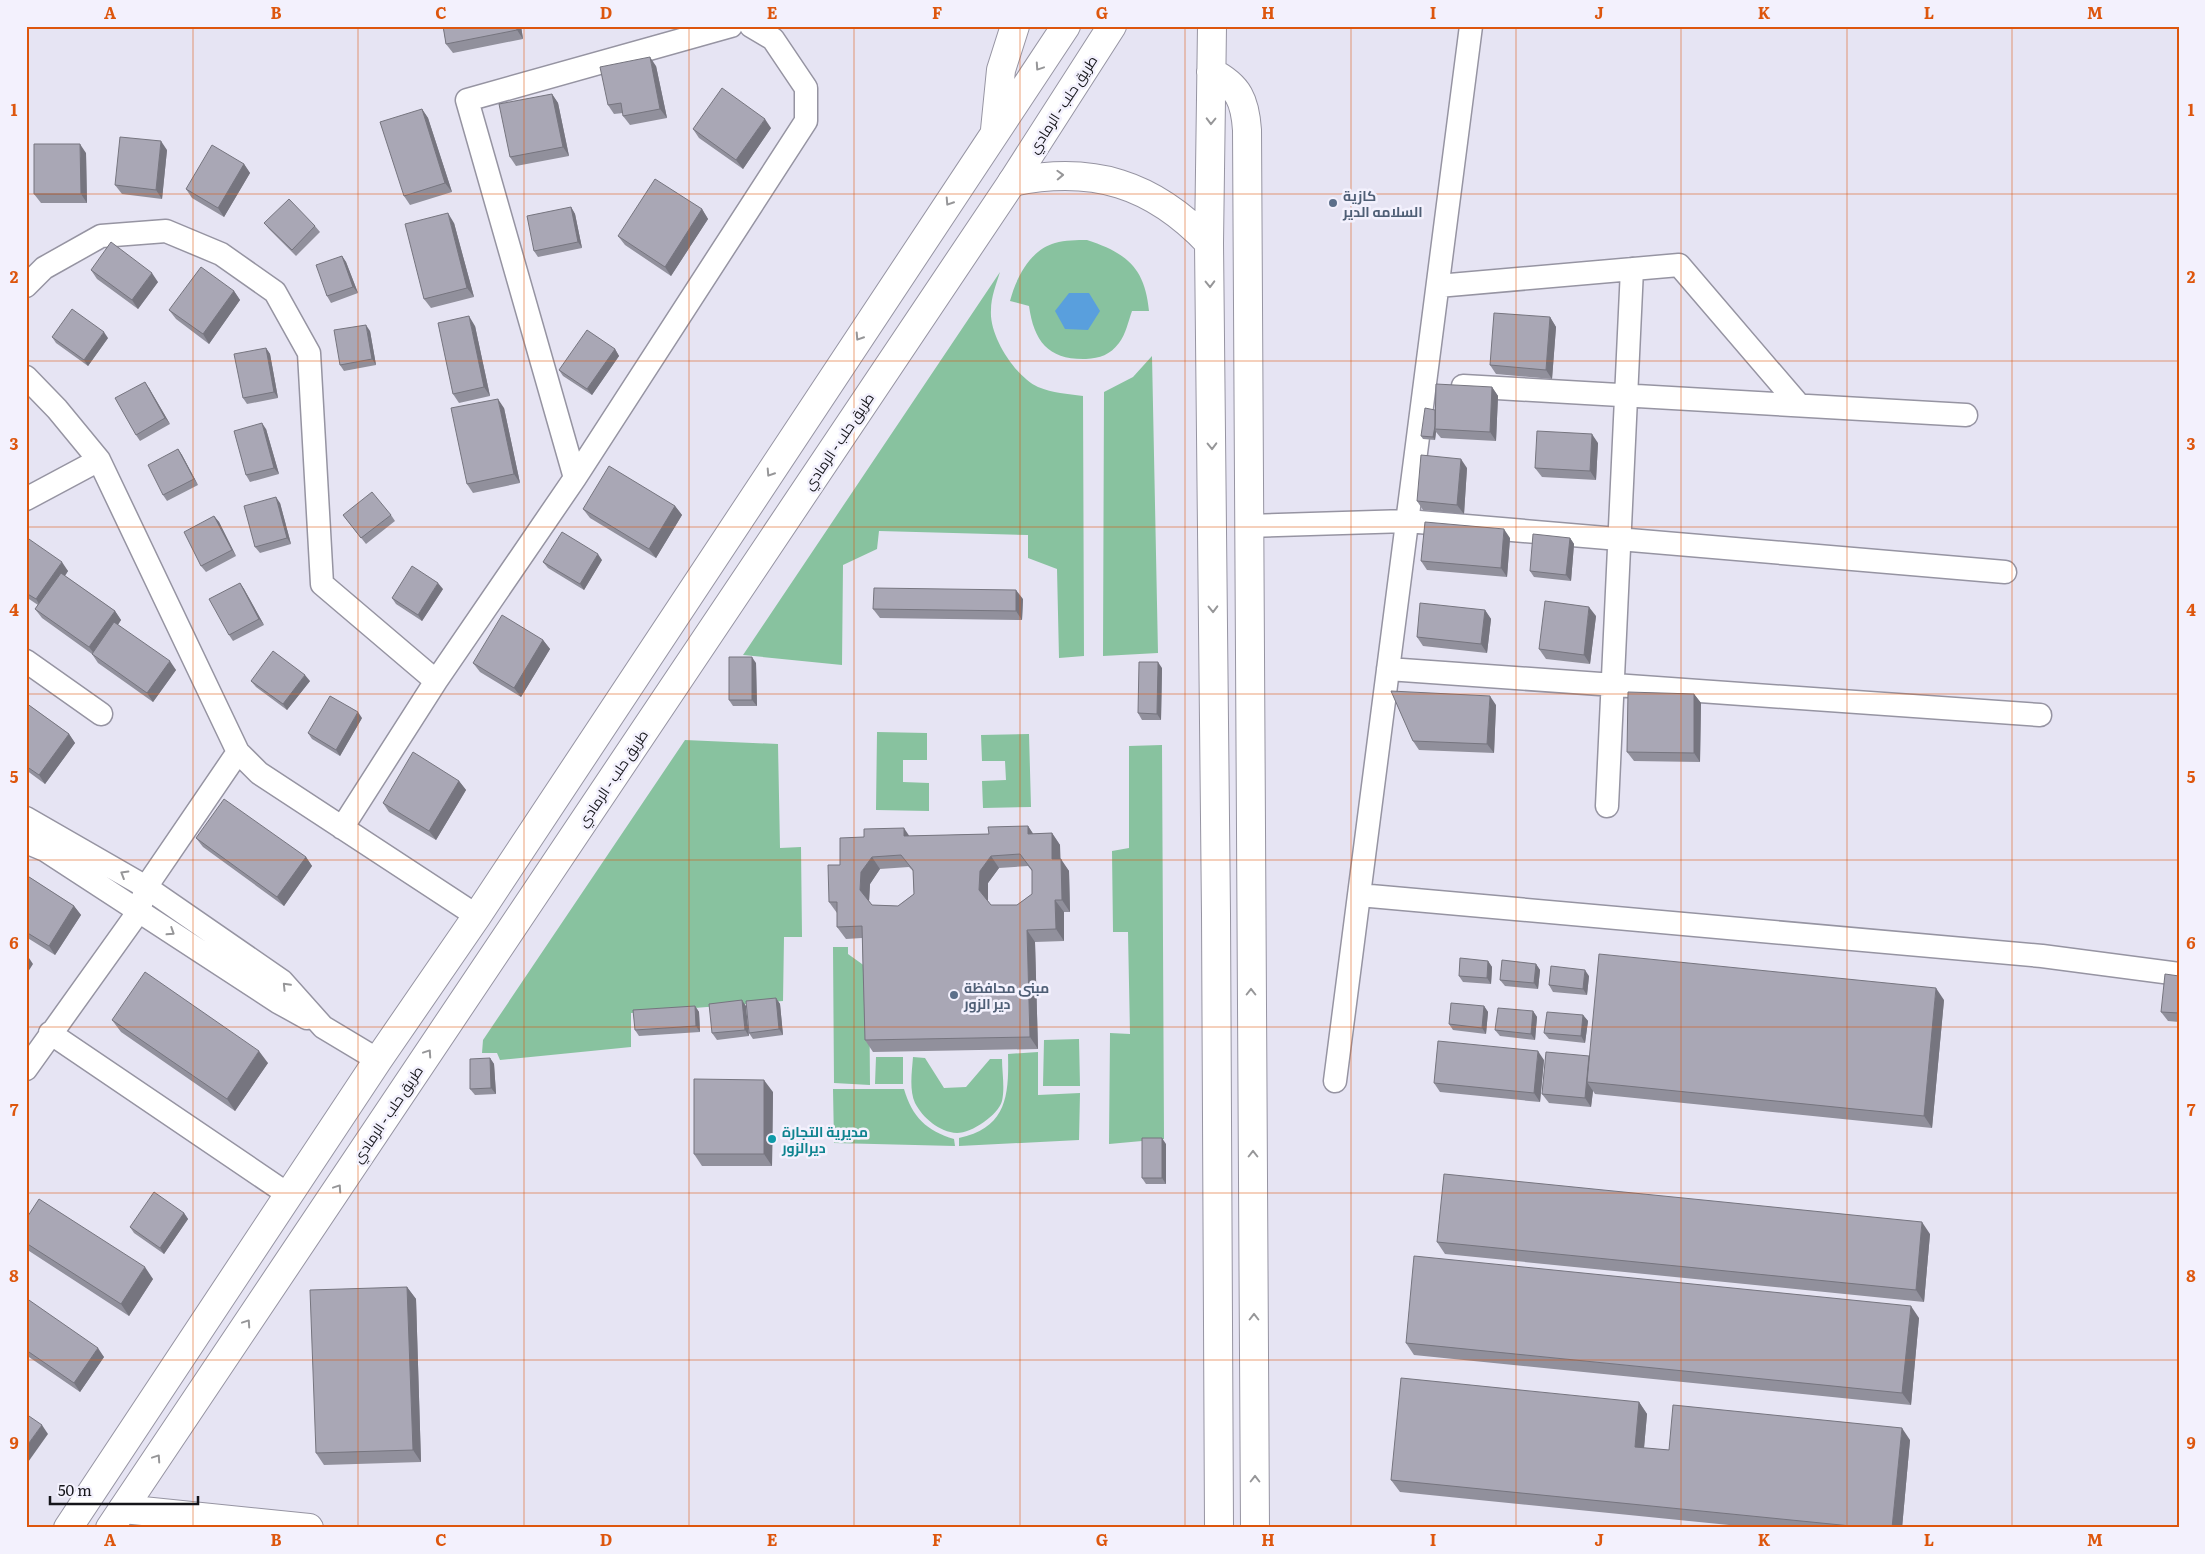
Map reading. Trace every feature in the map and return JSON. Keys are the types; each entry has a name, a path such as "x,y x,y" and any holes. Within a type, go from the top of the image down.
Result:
{"main road":[{"path":"994,132 1001,70 1015,26"},
{"path":"68,1528 378,1060 477,916 994,132 1066,26"},
{"name":"طريق حلب - الرمادي","path":"116,1518 1012,182 1112,26"},
{"path":"1212,26 1209,244 1216,894 1219,1528"},
{"path":"1211,72 1223,78 1233,87 1246,110 1255,1528"},
{"path":"1012,182 1038,176 1066,174 1093,176 1120,183 1145,193 1169,206 1191,224 1209,244"},
{"path":"116,1518 309,1528"}],"street":[{"path":"575,478 467,100 671,34 731,26"},
{"path":"342,828 436,681 575,478 806,121 806,88 773,39 751,26"},
{"path":"1335,1081 1471,26"},
{"path":"26,286 44,268 101,236 166,231 221,254 275,292 308,353 322,584 436,681"},
{"path":"1438,286 1679,265 1799,406"},
{"path":"1607,806 1632,269"},
{"path":"26,378 57,409 99,460 238,752 259,773 477,916"},
{"path":"1425,384 1966,415"},
{"path":"26,499 99,460"},
{"path":"1248,526 1407,521 2005,572"},
{"path":"26,661 101,714"},
{"path":"1388,669 2040,715"},
{"path":"26,1069 139,911 146,888 238,752"},
{"path":"26,818 146,888 282,981 323,1027"},
{"path":"26,842 45,850 278,1002 378,1060"},
{"path":"1359,895 2042,956 2179,974"},
{"path":"50,1033 289,1195"}],"green space":[{"path":"1087,240 1113,250 1131,264 1143,283 1149,311 1132,311 1125,332 1116,347 1100,357 1091,359 1062,356 1053,352 1039,339 1031,319 1029,306 1010,301 1020,274 1031,258 1038,252 1059,242"},
{"path":"1000,272 992,300 992,320 999,343 1012,365 1029,382 1038,387 1055,392 1083,396 1084,656 1059,658 1057,569 1028,558 1028,535 879,531 877,549 843,565 842,665 743,655"},
{"path":"1152,356 1158,653 1103,656 1104,392 1133,377"},
{"path":"877,732 927,733 927,760 903,760 903,782 929,783 929,811 876,810"},
{"path":"1029,734 1031,807 983,808 982,781 1006,780 1005,761 982,761 981,735"},
{"path":"685,740 778,744 780,848 801,847 802,937 784,937 783,1001 631,1013 631,1047 500,1060 497,1053 482,1053 483,1040"},
{"path":"1162,745 1164,1139 1109,1144 1110,1033 1130,1034 1128,932 1113,932 1112,851 1129,848 1129,746"},
{"path":"833,947 848,947 848,954 869,969 870,1085 834,1083"},
{"path":"1079,1039 1080,1086 1043,1086 1044,1040"},
{"path":"1038,1052 1038,1095 1080,1093 1079,1140 959,1146 959,1138 975,1133 987,1126 996,1118 1002,1108 1008,1083 1008,1054"},
{"path":"876,1057 903,1057 903,1084 875,1084"},
{"path":"913,1057 925,1058 944,1088 966,1087 990,1059 1002,1059 1003,1091 1000,1106 984,1122 970,1130 957,1133 938,1127 922,1114 913,1098 911,1080"},
{"path":"833,1089 904,1089 911,1108 922,1122 936,1132 954,1139 955,1146 834,1143"}],"water":[{"path":"1069,293 1089,293 1100,311 1088,330 1065,329 1055,311"}],"building":[{"path":"443,26 516,26 517,30 446,44"},
{"path":"650,57 660,109 623,116 621,103 608,105 600,67"},
{"path":"722,88 765,119 736,160 693,129"},
{"path":"552,94 563,147 510,157 499,104"},
{"path":"422,109 445,183 404,196 380,122"},
{"path":"120,137 161,141 156,190 115,185"},
{"path":"34,144 80,144 81,194 34,194"},
{"path":"212,145 244,164 218,208 186,189"},
{"path":"655,179 702,209 665,267 618,236"},
{"path":"289,199 315,226 292,250 264,223"},
{"path":"571,207 578,242 534,251 527,216"},
{"path":"448,213 467,288 424,299 405,224"},
{"path":"111,242 152,273 132,300 91,270"},
{"path":"342,256 353,287 327,296 316,265"},
{"path":"201,267 234,291 203,334 169,310"},
{"path":"72,309 104,332 84,360 52,337"},
{"path":"1494,313 1550,317 1546,370 1490,365"},
{"path":"469,316 484,387 453,394 438,323"},
{"path":"366,325 372,359 340,365 334,330"},
{"path":"587,330 615,349 587,389 559,370"},
{"path":"266,348 274,392 243,398 234,354"},
{"path":"145,382 165,418 136,435 115,398"},
{"path":"1436,384 1492,387 1490,432 1435,429"},
{"path":"498,399 514,474 467,484 451,408"},
{"path":"1425,408 1435,410 1433,437 1421,436"},
{"path":"262,423 274,468 246,475 234,431"},
{"path":"1537,431 1592,434 1590,471 1535,468"},
{"path":"178,449 194,479 163,495 148,465"},
{"path":"1421,455 1461,459 1457,505 1417,501"},
{"path":"609,466 675,506 649,549 583,509"},
{"path":"372,492 391,515 361,538 343,515"},
{"path":"276,497 287,538 255,547 244,506"},
{"path":"214,516 232,550 201,566 184,532"},
{"path":"1425,522 1504,529 1501,568 1421,561"},
{"path":"562,532 598,554 580,584 543,562"},
{"path":"1533,534 1570,538 1566,575 1530,571"},
{"path":"26,537 62,562 36,599 26,593"},
{"path":"412,566 438,583 418,615 392,598"},
{"path":"61,573 115,611 89,647 35,609"},
{"path":"240,583 259,619 229,635 209,599"},
{"path":"874,588 1016,590 1016,611 873,609"},
{"path":"1545,601 1589,607 1584,655 1539,649"},
{"path":"1420,603 1485,610 1481,644 1417,637"},
{"path":"502,615 543,640 514,688 473,663"},
{"path":"114,622 170,661 147,693 92,654"},
{"path":"273,651 305,675 283,704 251,681"},
{"path":"729,657 752,657 752,700 729,700"},
{"path":"1139,662 1158,662 1157,714 1138,713"},
{"path":"1391,691 1490,696 1487,744 1413,741"},
{"path":"1628,692 1694,694 1694,753 1627,752"},
{"path":"330,696 358,712 336,750 308,733"},
{"path":"26,703 69,734 39,775 26,766"},
{"path":"413,752 459,781 429,831 383,803"},
{"path":"224,799 306,857 277,897 196,838"},
{"name":"مبنى محافظة دير الزور","path":"1028,826 1028,834 1052,833 1052,859 1061,859 1062,900 1055,900 1056,929 1027,930 1030,1037 865,1040 862,926 837,927 837,902 829,902 828,865 840,865 840,838 864,837 864,829 904,828 904,836 989,834 988,827","holes":["1020,854 1032,870 1032,894 1017,905 991,905 979,890 980,871 991,856","901,855 913,870 914,894 898,906 872,905 860,890 861,872 872,857"]},
{"path":"26,875 74,906 49,946 26,932"},
{"path":"1599,954 1936,988 1924,1116 1587,1082"},
{"path":"1460,958 1488,961 1487,978 1459,976"},
{"path":"1502,960 1536,964 1534,983 1500,980"},
{"path":"1551,966 1585,970 1583,989 1549,985"},
{"path":"145,972 259,1051 227,1099 112,1020"},
{"path":"2165,974 2179,976 2179,1013 2161,1012"},
{"path":"776,998 779,1029 749,1033 746,1001"},
{"path":"742,1000 745,1030 712,1033 709,1004"},
{"path":"1451,1003 1484,1006 1482,1028 1449,1024"},
{"path":"695,1006 696,1026 635,1030 633,1010"},
{"path":"1498,1008 1533,1011 1531,1034 1495,1030"},
{"path":"1547,1012 1583,1015 1581,1036 1544,1033"},
{"path":"1438,1041 1538,1051 1534,1093 1434,1083"},
{"path":"1546,1052 1589,1056 1585,1098 1542,1094"},
{"path":"490,1058 491,1088 470,1089 470,1059"},
{"path":"694,1079 764,1080 764,1154 694,1154"},
{"path":"1142,1138 1162,1138 1162,1178 1142,1178"},
{"path":"1444,1174 1922,1222 1916,1290 1437,1242"},
{"path":"154,1192 184,1213 160,1248 130,1227"},
{"path":"39,1199 145,1267 121,1304 26,1243 26,1219"},
{"path":"1414,1256 1911,1306 1902,1393 1406,1343"},
{"path":"407,1287 413,1450 316,1453 310,1290"},
{"path":"26,1298 98,1348 74,1383 26,1350"},
{"path":"1401,1378 1639,1402 1635,1447 1669,1450 1673,1405 1902,1428 1892,1528 1871,1528 1391,1480"},
{"path":"26,1414 42,1425 26,1447"}],"place":[{"name":"كازية السلامه الدير","path":"1333,203"},
{"name":"مبنى محافظة دير الزور","path":"954,995"},
{"name":"مديرية التجارة ديرالزور","path":"772,1139"}]}
